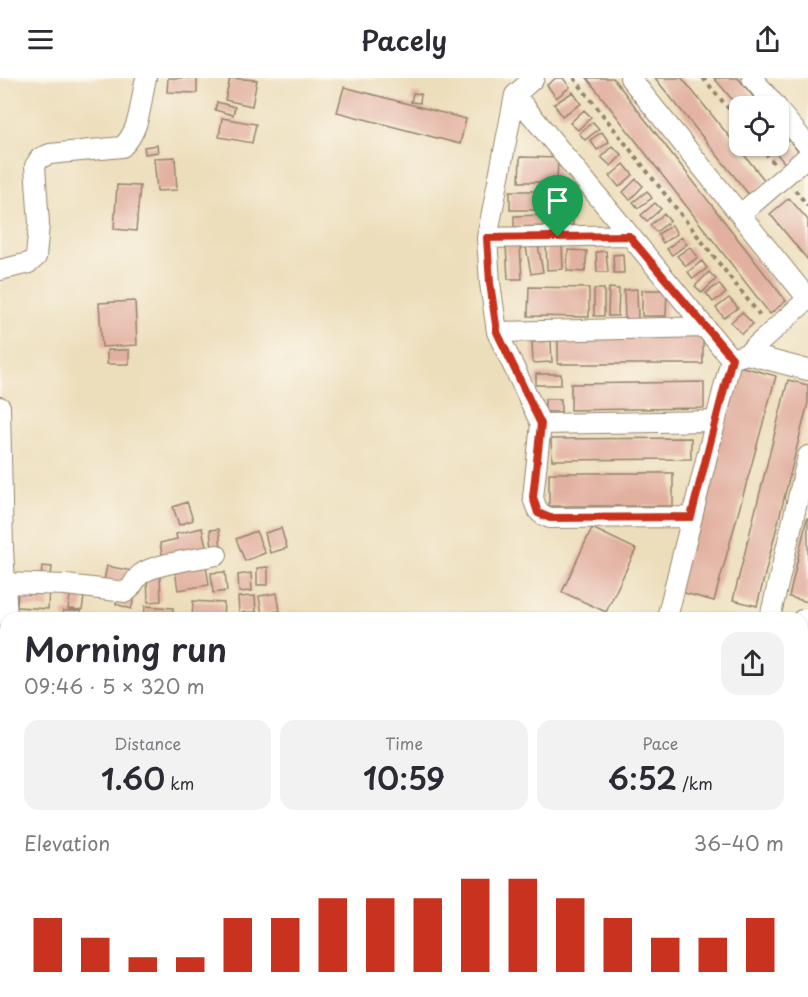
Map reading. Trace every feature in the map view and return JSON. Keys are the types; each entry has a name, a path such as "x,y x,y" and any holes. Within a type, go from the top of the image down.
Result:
{"street":[{"path":"0,270 28,263 36,257 39,224 35,166 40,158 50,154 122,147 133,136 146,78"},
{"path":"534,78 515,95 487,238 497,332 541,424 533,497 538,513 550,518 691,517"},
{"path":"630,78 808,299 739,356 716,421 668,612"},
{"path":"752,78 767,96"},
{"path":"515,95 705,327 739,356 808,370"},
{"path":"789,123 808,146"},
{"path":"741,214 808,156"},
{"path":"487,238 629,236"},
{"path":"497,332 705,327"},
{"path":"0,407 1,549 7,612"},
{"path":"541,424 716,421"},
{"path":"771,612 808,456"},
{"path":"5,583 66,585 126,592 139,575 148,570 216,555"}],"path":[{"path":"574,78 772,331"},
{"path":"703,78 729,109"}],"building":[{"path":"168,78 197,78 197,93 167,92"},
{"path":"230,78 257,80 252,106 225,100"},
{"path":"556,78 563,78 570,87 556,98 547,85"},
{"path":"587,78 613,78 786,301 770,314"},
{"path":"655,78 682,78 729,136 729,156 745,156 766,182 750,196"},
{"path":"714,78 738,78 753,96 729,96"},
{"path":"344,87 466,119 460,144 337,112"},
{"path":"573,92 581,104 562,116 554,104"},
{"path":"413,93 421,94 420,103 411,102"},
{"path":"217,102 235,107 233,115 215,110"},
{"path":"584,110 591,117 578,130 570,123"},
{"path":"222,118 256,124 252,143 219,137"},
{"path":"593,122 599,129 585,140 579,133"},
{"path":"602,132 609,142 597,150 590,140"},
{"path":"789,140 802,156 788,167 779,156 789,156"},
{"path":"157,145 158,152 145,154 144,147"},
{"path":"612,146 622,155 611,166 601,157"},
{"path":"175,157 177,190 157,191 154,158"},
{"path":"520,157 558,158 557,182 519,182"},
{"path":"624,164 633,175 619,187 610,176"},
{"path":"636,179 643,186 630,200 623,192"},
{"path":"117,185 140,186 136,231 114,229"},
{"path":"510,191 537,191 537,210 510,210"},
{"path":"545,191 571,191 571,209 544,208"},
{"path":"647,191 652,198 638,208 633,202"},
{"path":"789,198 808,220 808,260 770,214"},
{"path":"655,203 661,209 647,221 641,215"},
{"path":"664,214 670,221 656,232 650,225"},
{"path":"543,215 543,226 514,227 514,216"},
{"path":"549,216 573,216 573,225 549,225"},
{"path":"672,225 677,234 663,243 658,234"},
{"path":"681,237 687,244 672,255 667,249"},
{"path":"520,245 522,279 508,279 506,246"},
{"path":"538,245 543,272 531,274 526,247"},
{"path":"546,245 562,245 563,269 547,270"},
{"path":"690,247 698,257 686,266 677,256"},
{"path":"568,250 587,251 585,272 567,271"},
{"path":"606,251 608,272 597,272 596,252"},
{"path":"623,254 624,273 614,273 613,255"},
{"path":"702,261 707,268 693,279 688,272"},
{"path":"709,272 716,279 702,293 695,286"},
{"path":"719,284 726,293 713,302 706,293"},
{"path":"529,287 589,288 589,317 528,316"},
{"path":"609,288 619,289 618,316 608,316"},
{"path":"594,289 604,289 604,316 594,316"},
{"path":"637,289 638,320 625,321 624,290"},
{"path":"642,290 667,290 666,316 642,316"},
{"path":"729,298 738,308 724,318 716,308"},
{"path":"135,301 137,345 102,347 99,303"},
{"path":"742,312 753,324 742,334 731,322"},
{"path":"558,337 703,337 703,364 558,364"},
{"path":"551,341 552,362 533,363 532,342"},
{"path":"107,350 129,350 129,364 107,364"},
{"path":"739,366 776,376 714,601 677,591"},
{"path":"536,374 561,374 561,385 536,385"},
{"path":"788,380 808,385 808,403 757,606 733,600"},
{"path":"704,382 704,408 571,410 571,384"},
{"path":"545,399 561,399 561,412 545,412"},
{"path":"691,438 691,459 552,460 551,439"},
{"path":"549,473 673,473 673,506 549,506"},
{"path":"187,502 193,520 179,525 173,507"},
{"path":"808,518 808,602 789,597"},
{"path":"202,528 207,550 163,559 160,543 177,539 176,534"},
{"path":"281,528 287,548 270,553 265,533"},
{"path":"592,528 636,549 606,612 562,592"},
{"path":"219,529 221,547 212,547 210,530"},
{"path":"256,531 265,553 245,561 236,539"},
{"path":"206,565 209,585 178,590 175,570"},
{"path":"42,566 52,567 50,582 41,581"},
{"path":"107,566 132,571 130,585 104,580"},
{"path":"268,567 268,585 257,585 257,568"},
{"path":"225,572 227,591 213,593 211,573"},
{"path":"251,573 252,591 239,592 238,575"},
{"path":"147,575 160,575 161,601 148,602"},
{"path":"18,587 49,588 48,609 17,607"},
{"path":"71,589 85,591 82,610 68,609"},
{"path":"277,593 280,611 262,612 259,596"},
{"path":"118,596 134,600 131,609 116,604"},
{"path":"255,596 256,612 239,612 238,597"},
{"path":"193,601 224,603 223,612 192,612"},
{"path":"145,606 173,608 173,612 144,612"}],"route":[{"path":"629,236 732,358 691,517 550,518 538,513 535,507 533,497 541,424 497,332 487,238 558,237 629,236"}]}
